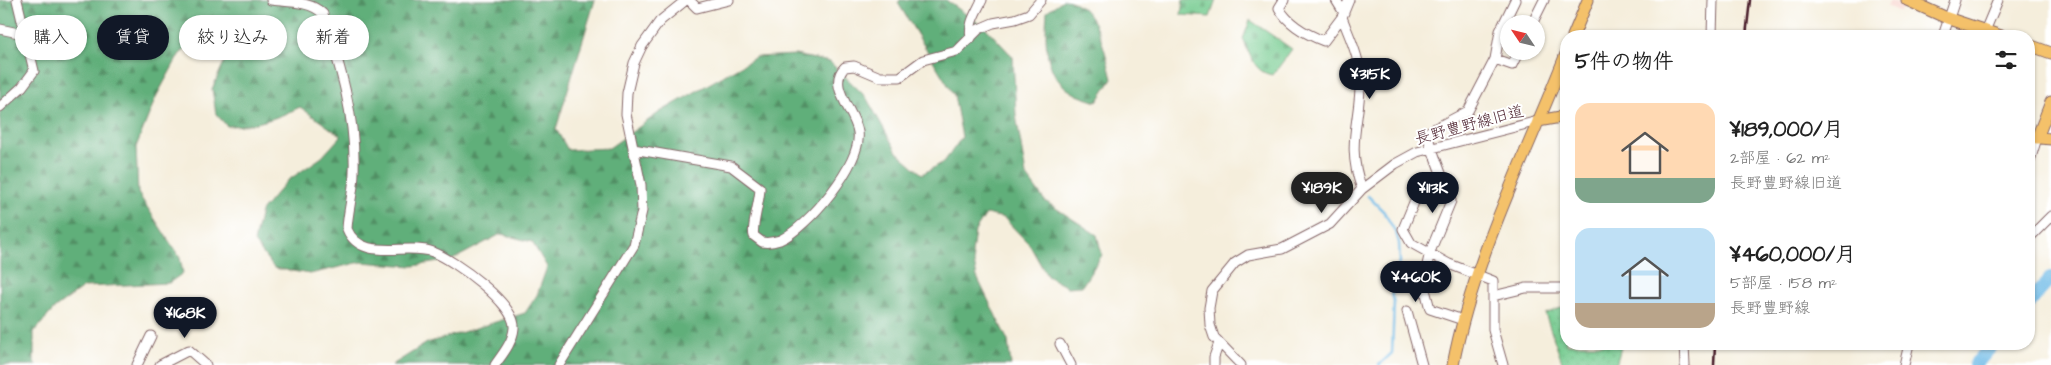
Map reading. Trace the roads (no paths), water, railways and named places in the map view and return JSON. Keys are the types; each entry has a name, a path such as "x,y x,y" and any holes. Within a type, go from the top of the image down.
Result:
{"main road":[{"path":"1576,30 1588,0"},
{"path":"1908,0 1948,18 1982,30"},
{"path":"2035,48 2051,53"},
{"path":"1453,365 1463,320 1477,276 1560,68"},
{"path":"2035,134 2051,102"},
{"path":"1538,121 1560,117"},
{"path":"2035,138 2051,139"}],"street":[{"path":"16,0 19,15"},
{"path":"271,0 311,6 323,14 352,120 354,172 347,229 350,236 354,241 366,247 434,252 453,263 489,290 508,310 514,328 510,341 495,365"},
{"path":"559,365 634,246 642,211 641,186 626,114 627,93 634,63 642,46 660,21 688,0 697,8 729,0"},
{"path":"972,38 970,30 972,20 982,0"},
{"path":"633,149 731,166 760,188 760,205 753,226 755,238 762,242 779,240 806,221 827,197 854,159 859,133 854,116 838,85 838,78 842,70 850,66 875,76 900,77 923,60 957,51 979,29 993,23 1015,20 1029,14 1041,0"},
{"path":"1284,0 1279,8 1282,14 1314,37 1324,41 1343,13 1349,0"},
{"path":"1336,0 1343,13 1360,71 1353,142 1356,174 1362,189"},
{"path":"1463,320 1430,309 1423,282 1430,252 1452,201 1426,133 1468,111 1496,59 1500,31 1515,0"},
{"path":"1536,15 1544,0"},
{"path":"1712,30 1713,0"},
{"path":"1945,30 1955,0"},
{"path":"1985,30 1998,0"},
{"path":"0,29 15,32"},
{"path":"1496,59 1512,65 1514,60"},
{"path":"0,107 22,87 34,71 32,60"},
{"name":"長野豊野線旧道","path":"1241,365 1219,342 1210,325 1209,308 1212,291 1235,264 1248,255 1282,250 1330,224 1362,189 1395,164 1430,147 1538,121"},
{"path":"1442,176 1422,183 1403,229 1412,244 1430,252 1449,264 1477,276 1493,280 1493,330 1503,365"},
{"path":"2035,232 2051,216"},
{"path":"1493,296 1526,288 1560,288"},
{"path":"1407,311 1422,365"},
{"path":"137,365 151,336"},
{"path":"1214,365 1214,357 1219,342"},
{"path":"1060,344 1071,365"},
{"path":"160,365 189,350 206,365"},
{"path":"1684,350 1685,365"},
{"path":"1904,365 1908,350"}],"waterway":[{"path":"1368,196 1384,212 1396,233 1399,243 1400,262 1391,288 1394,302 1392,353 1379,365"},
{"path":"2035,296 2051,278"},
{"path":"1975,365 1988,350"}],"railway":[{"path":"1747,30 1750,0"},
{"path":"1714,365 1715,350"}]}
